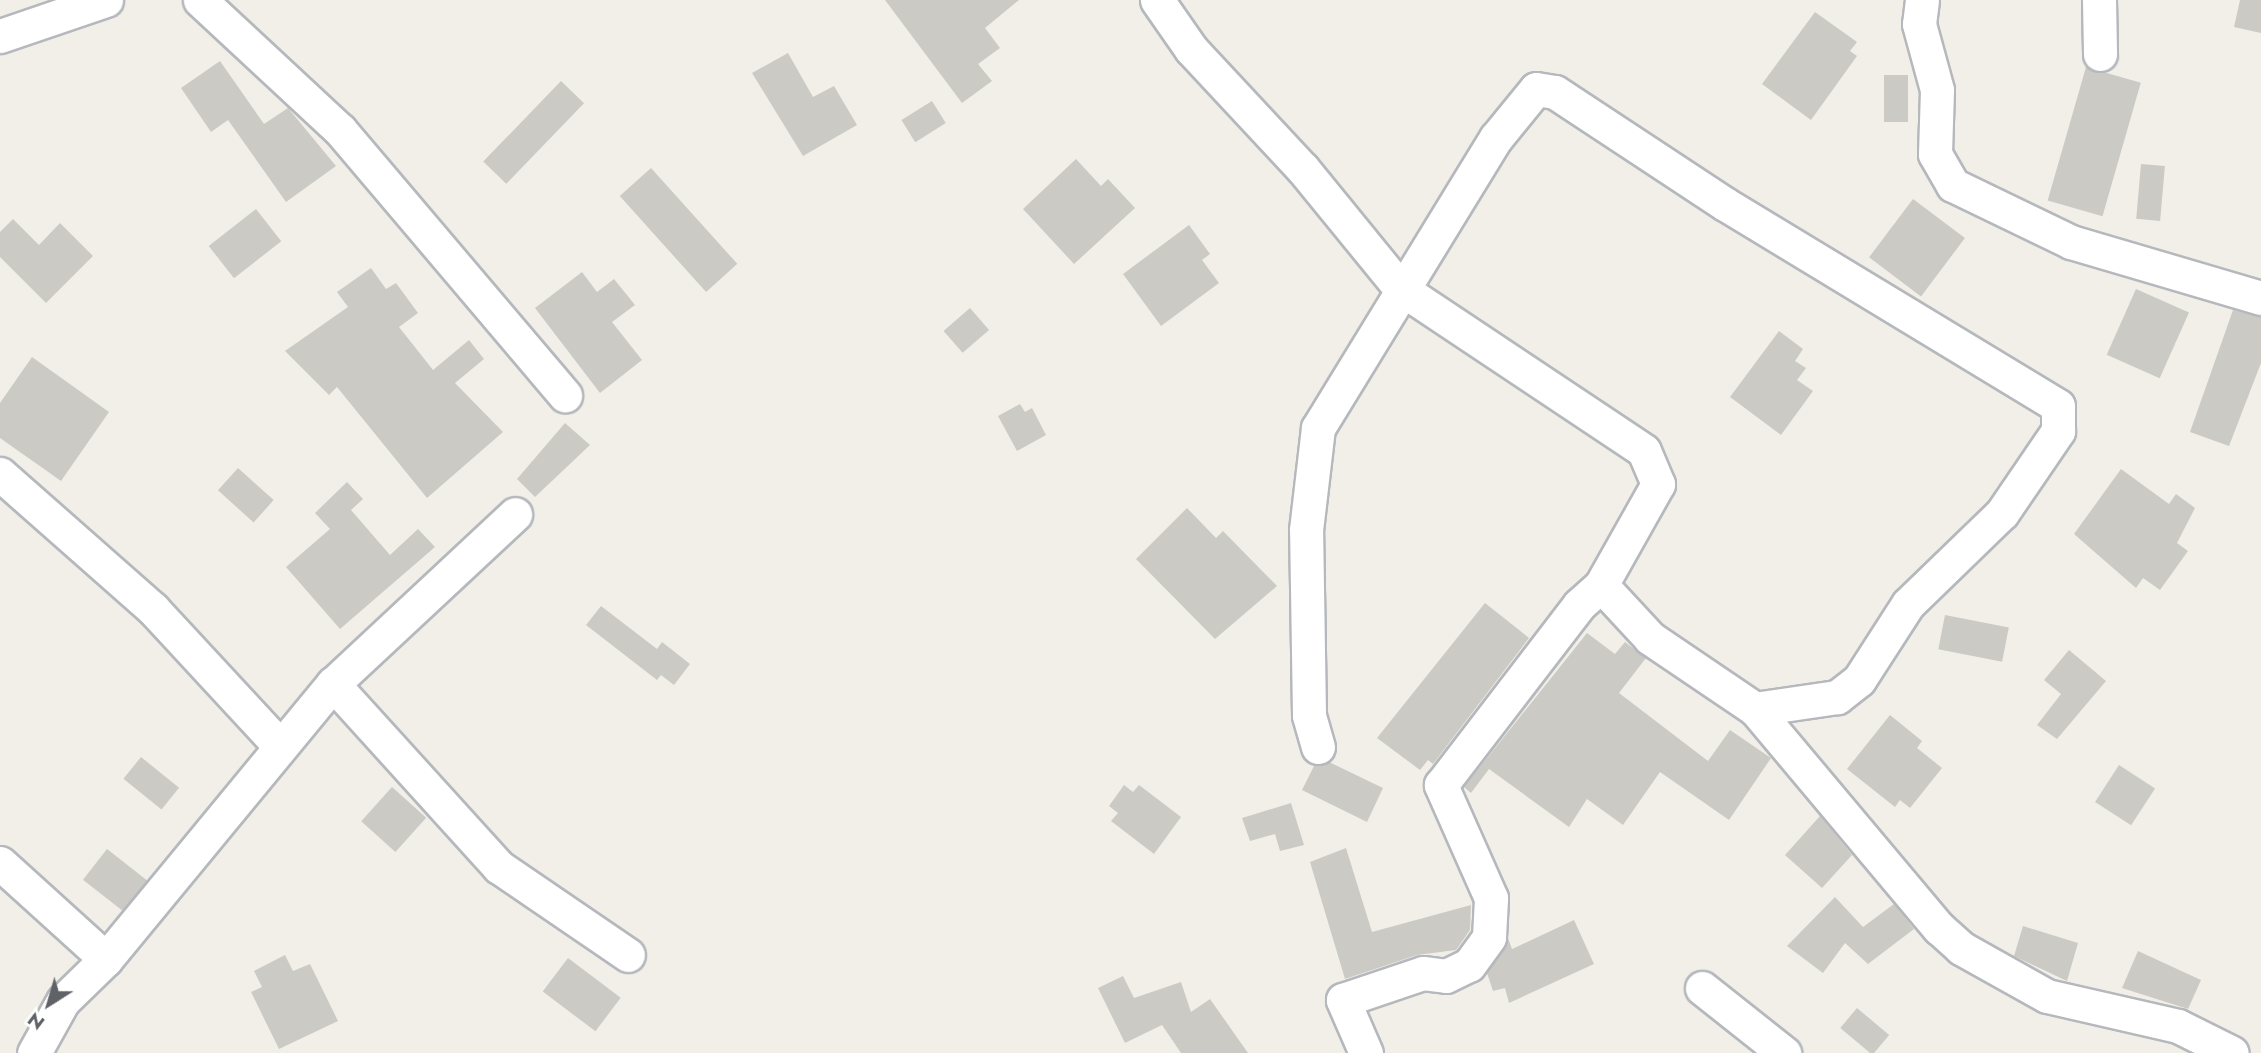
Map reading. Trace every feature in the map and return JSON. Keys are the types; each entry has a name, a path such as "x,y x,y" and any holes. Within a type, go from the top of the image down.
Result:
{"street":[{"path":"0,36 106,0"},
{"path":"200,0 340,130 565,395"},
{"path":"1157,0 1191,49 1312,178 1400,288 1644,451 1658,484 1601,585 1579,604 1441,785 1491,898 1489,937 1469,965 1446,976 1423,974 1343,1000 1366,1053"},
{"path":"1922,0 1919,24 1937,90 1935,154 1953,185 2071,242 2261,298"},
{"path":"2098,0 2100,54"},
{"path":"1318,747 1309,715 1306,530 1318,428 1400,288 1496,138 1536,89 1555,92 1725,204 2052,398 2060,419 2057,431 2002,513 1908,604 1859,680 1837,698 1755,709"},
{"path":"0,474 153,609 280,746"},
{"path":"34,1053 63,1001 106,959 333,684 515,514"},
{"path":"1601,585 1650,638 1755,709 1961,948 2047,996 2178,1026 2231,1053"},
{"path":"333,684 499,867 628,956"},
{"path":"0,863 106,959"},
{"path":"1702,988 1784,1053"}],"building":[{"path":"885,0 1019,0 985,28 1000,48 978,64 992,81 962,103"},
{"path":"2240,0 2261,0 2261,33 2234,27"},
{"path":"1815,12 1857,42 1850,51 1857,56 1811,120 1762,84"},
{"path":"788,53 813,97 834,86 857,125 803,156 752,73"},
{"path":"220,61 264,124 288,108 336,166 286,202 228,120 211,132 181,88"},
{"path":"2086,67 2141,83 2102,216 2048,201"},
{"path":"1884,75 1908,75 1908,122 1884,122"},
{"path":"561,81 584,103 506,184 483,162"},
{"path":"932,101 946,123 915,142 901,120"},
{"path":"1076,159 1101,186 1108,179 1135,208 1074,264 1023,209"},
{"path":"2141,164 2165,166 2160,221 2136,219"},
{"path":"651,168 737,264 706,292 620,196"},
{"path":"1913,199 1965,238 1921,296 1869,257"},
{"path":"256,209 281,241 234,278 209,246"},
{"path":"13,219 39,245 60,223 93,256 46,303 0,257 0,232"},
{"path":"1189,225 1210,254 1202,260 1219,283 1161,326 1123,274"},
{"path":"371,268 386,289 396,283 418,313 399,327 433,370 469,340 484,359 455,383 503,432 427,498 337,387 329,395 285,351 348,307 337,292"},
{"path":"582,272 597,292 614,279 635,305 612,322 642,360 600,393 535,308"},
{"path":"2136,289 2189,313 2160,378 2107,355"},
{"path":"970,308 989,330 963,353 944,331"},
{"path":"2233,310 2261,317 2261,363 2229,446 2190,432"},
{"path":"1779,331 1803,349 1795,361 1806,368 1797,380 1813,391 1781,435 1730,397"},
{"path":"32,357 109,412 61,481 0,438 0,403"},
{"path":"1020,404 1025,412 1032,408 1046,435 1017,451 998,416"},
{"path":"565,423 590,445 535,497 517,479"},
{"path":"238,468 274,500 254,522 218,490"},
{"path":"2121,469 2169,504 2176,494 2195,508 2177,543 2188,551 2160,590 2143,578 2136,588 2074,534"},
{"path":"347,482 363,499 351,510 390,555 418,529 435,547 340,629 286,567 330,529 315,513"},
{"path":"1187,508 1216,538 1223,531 1277,586 1215,639 1136,559"},
{"path":"1485,603 1529,638 1433,764 1428,760 1420,770 1377,738"},
{"path":"601,606 657,649 662,642 690,664 674,685 661,675 657,680 586,625"},
{"path":"1945,615 2009,627 2002,662 1938,649"},
{"path":"1587,633 1615,654 1625,642 1646,658 1619,693 1708,761 1730,730 1771,758 1729,820 1660,772 1623,825 1587,799 1569,827 1489,769 1471,793 1464,787"},
{"path":"2069,650 2106,681 2057,739 2037,725 2061,694 2044,680"},
{"path":"1890,715 1922,741 1917,748 1942,768 1910,808 1900,800 1895,807 1847,769"},
{"path":"141,757 179,788 161,810 123,779"},
{"path":"1329,762 1383,788 1367,822 1302,790 1314,766"},
{"path":"2119,765 2155,788 2131,825 2095,802"},
{"path":"1124,785 1133,792 1139,785 1181,817 1154,854 1111,821 1118,813 1109,806"},
{"path":"392,787 426,818 395,852 361,821"},
{"path":"1291,803 1304,845 1280,851 1275,834 1250,841 1242,818"},
{"path":"1820,816 1852,855 1822,888 1785,855"},
{"path":"1346,848 1372,932 1471,905 1470,930 1456,950 1417,955 1345,979 1310,862"},
{"path":"107,849 147,880 123,911 83,880"},
{"path":"1835,897 1863,927 1894,904 1914,929 1868,964 1845,943 1823,973 1787,946"},
{"path":"1574,920 1594,964 1509,1003 1505,988 1493,991 1487,973 1508,938 1512,949"},
{"path":"2023,926 2078,943 2067,981 2014,956"},
{"path":"2138,951 2201,980 2188,1009 2122,988"},
{"path":"285,955 293,971 310,964 338,1021 279,1049 251,992 262,987 254,971"},
{"path":"568,958 621,998 595,1031 543,992"},
{"path":"1123,976 1134,998 1181,982 1191,1012 1210,999 1248,1053 1181,1053 1162,1025 1125,1043 1098,988"},
{"path":"1857,1008 1889,1035 1874,1053 1870,1053 1840,1028"}]}
